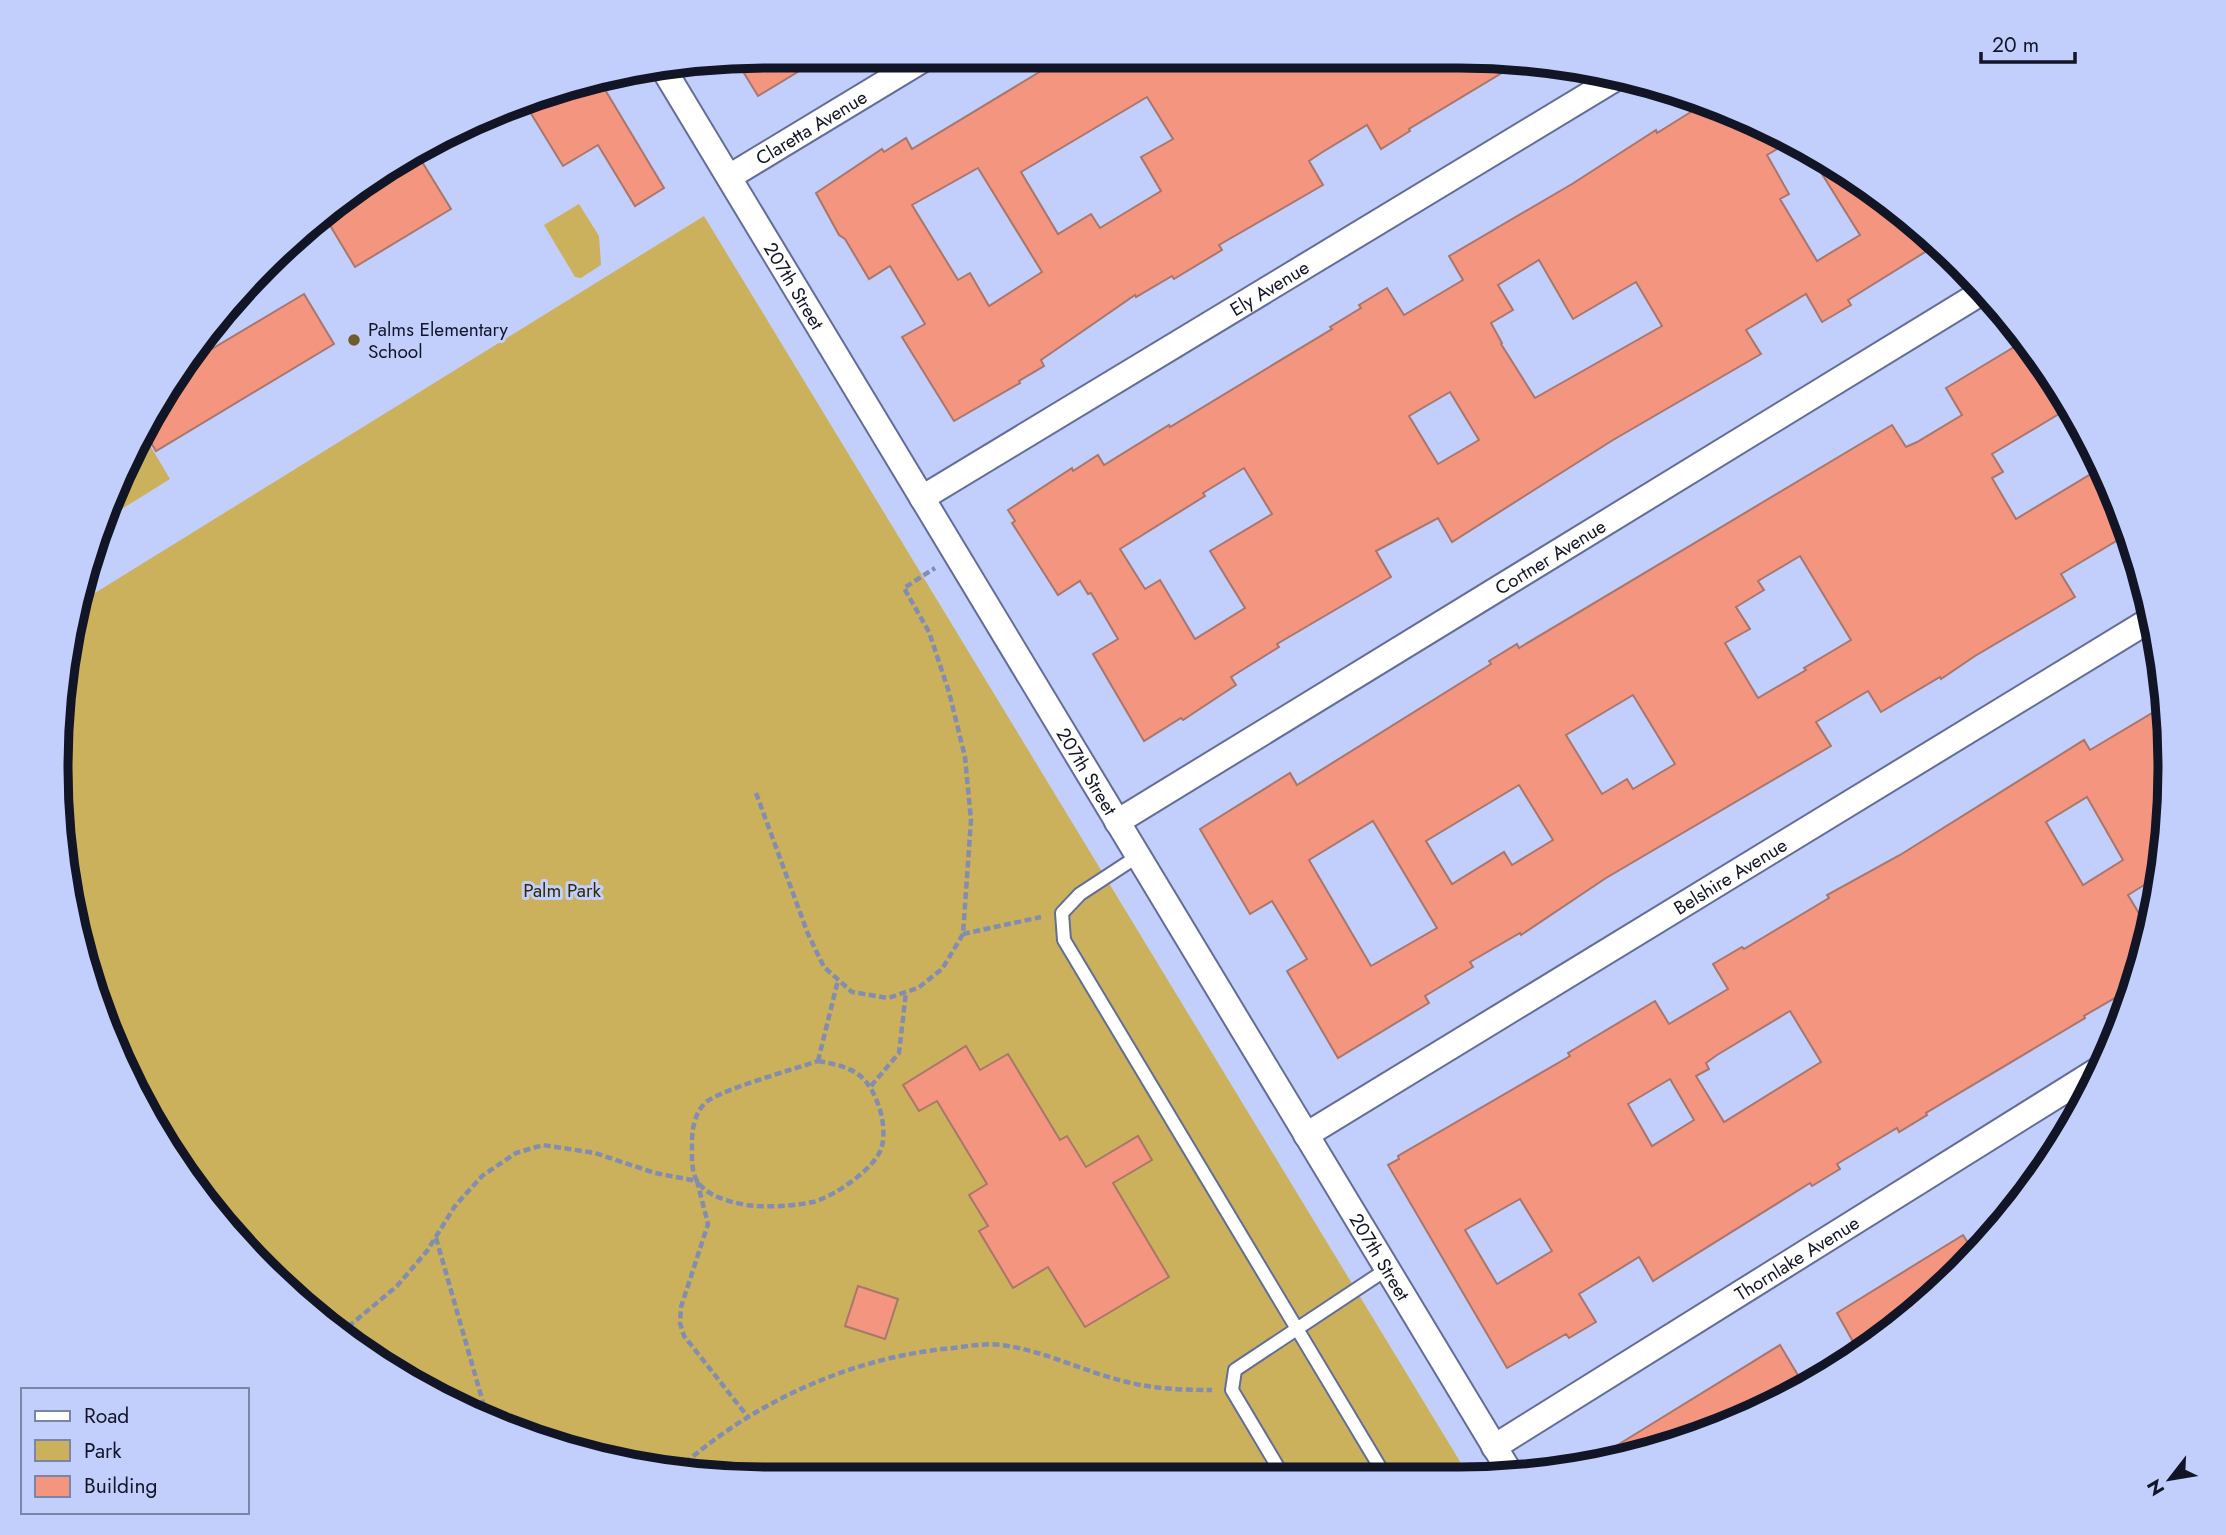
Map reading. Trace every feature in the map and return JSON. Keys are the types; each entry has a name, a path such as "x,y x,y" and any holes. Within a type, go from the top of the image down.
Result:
{"street":[{"name":"Claretta Avenue","path":"729,177 909,68"},
{"name":"207th Street","path":"667,76 1505,1465"},
{"name":"Ely Avenue","path":"922,498 1606,84"},
{"name":"Cortner Avenue","path":"1117,822 1975,296"},
{"name":"Belshire Avenue","path":"1306,1135 2143,624"},
{"name":"Thornlake Avenue","path":"1494,1447 2086,1078"}],"lane":[{"path":"1138,856 1080,894 1062,913 1064,940 1380,1467"},
{"path":"1278,1467 1232,1390 1235,1370 1387,1269"}],"path":[{"path":"756,793 808,934 824,967 852,992 888,998 918,988 942,969 963,934 971,820 965,757 950,692 929,632 904,587 957,555"},
{"path":"963,934 1062,913"},
{"path":"818,1060 838,980"},
{"path":"871,1086 899,1053 906,992"},
{"path":"347,1326 397,1286 428,1251 454,1206 482,1176 516,1153 543,1145 595,1153 655,1173 697,1181 716,1196 741,1205 778,1208 816,1201 851,1182 871,1164 882,1147 883,1115 871,1086 848,1066 818,1060 722,1093 704,1103 692,1126 692,1159 697,1181 708,1223 681,1307 680,1323 684,1336 748,1417"},
{"path":"436,1238 485,1407"},
{"path":"687,1462 724,1432 803,1388 900,1354 1000,1345 1124,1381 1169,1390 1232,1390"}],"green space":[{"path":"579,204 599,236 601,265 581,278 575,277 544,225"},
{"name":"Palm Park","path":"704,216 1463,1467 768,1467 676,1461 587,1443 500,1414 458,1395 379,1349 306,1293 242,1229 186,1156 140,1077 121,1035 92,948 74,859 70,813 68,768 74,676 90,596"},
{"path":"148,443 170,479 116,512"}],"building":[{"path":"804,68 758,96 742,69"},
{"path":"1046,68 1506,70 1381,149 1367,125 1321,153 1309,161 1323,185 1219,245 1222,250 1174,279 1172,276 1136,297 1135,295 1041,360 1044,366 1019,381 1020,383 954,421 902,337 925,324 890,266 869,279 845,239 839,235 816,193 882,149 884,152 906,138 912,149","holes":["1147,97 1173,139 1141,157 1161,191 1100,228 1091,214 1058,234 1021,172","978,168 1042,272 989,306 970,273 958,280 912,205"]},
{"path":"604,88 664,188 635,206 598,145 563,166 529,110"},
{"path":"1695,109 1781,147 1767,155 1789,194 1780,199 1817,261 1860,235 1819,168 1884,213 1928,250 1848,300 1851,305 1822,322 1806,294 1746,330 1761,354 1613,440 1452,542 1438,518 1376,551 1391,577 1277,644 1279,647 1231,677 1236,685 1183,720 1181,718 1144,741 1093,654 1118,639 1091,593 1088,594 1080,581 1058,595 1012,523 1015,521 1008,510 1072,468 1073,471 1098,455 1104,465 1169,425 1170,427 1332,329 1330,327 1361,308 1359,305 1387,288 1404,315 1463,280 1449,256 1572,184 1656,130 1657,133","holes":["1539,260 1573,319 1636,282 1662,326 1535,398 1491,323 1513,310 1498,285","1450,392 1479,440 1438,464 1409,416","1244,468 1272,514 1210,551 1245,608 1195,639 1160,580 1145,589 1120,549 1205,496 1203,493"]},
{"path":"421,160 451,209 355,267 329,224 379,186"},
{"path":"304,294 334,344 156,451 150,440 186,379 205,353"},
{"path":"2016,346 2061,413 1992,454 2003,472 1992,478 2016,519 2093,473 2120,539 2061,574 2075,597 1941,679 1940,677 1881,712 1868,691 1816,722 1831,746 1606,878 1521,935 1520,933 1470,962 1473,967 1425,996 1429,1003 1338,1058 1287,971 1307,959 1272,901 1250,914 1200,829 1290,773 1297,785 1491,664 1489,661 1517,644 1519,648 1892,425 1906,447 1962,415 1946,388","holes":["1800,556 1851,640 1758,698 1725,643 1750,629 1736,607 1764,590 1758,581","1633,695 1675,764 1633,789 1627,779 1602,794 1566,735","1519,785 1553,840 1512,865 1504,852 1452,884 1426,841","1373,821 1437,928 1371,966 1309,860"]},
{"path":"2155,711 2158,768 2152,859 2148,883 2128,895 2141,917 2120,995 1899,1132 1897,1128 1837,1164 1840,1169 1812,1186 1810,1183 1653,1281 1639,1257 1579,1294 1596,1322 1569,1338 1566,1334 1507,1368 1388,1165 1399,1159 1398,1156 1570,1056 1568,1053 1655,1001 1669,1024 1728,989 1713,964 1742,947 1744,949 1829,898 1827,895 1900,855 2084,740 2090,750","holes":["2087,797 2123,860 2083,885 2046,822","1790,1011 1821,1062 1724,1122 1696,1076 1709,1069 1706,1063 1717,1055","1670,1079 1694,1120 1652,1146 1628,1104","1520,1199 1552,1251 1497,1284 1465,1230"]},
{"path":"966,1046 980,1070 1008,1054 1060,1140 1067,1136 1086,1167 1138,1136 1152,1160 1113,1183 1169,1277 1085,1327 1048,1267 1013,1288 979,1231 988,1226 969,1195 987,1184 937,1101 919,1111 903,1085"},
{"path":"1963,1235 1969,1245 1920,1293 1854,1344 1837,1313"},
{"path":"858,1286 898,1299 885,1339 845,1326"},
{"path":"1780,1345 1799,1378 1726,1414 1683,1430 1611,1449"}],"place":[{"name":"Palms Elementary School","path":"354,340"}]}
